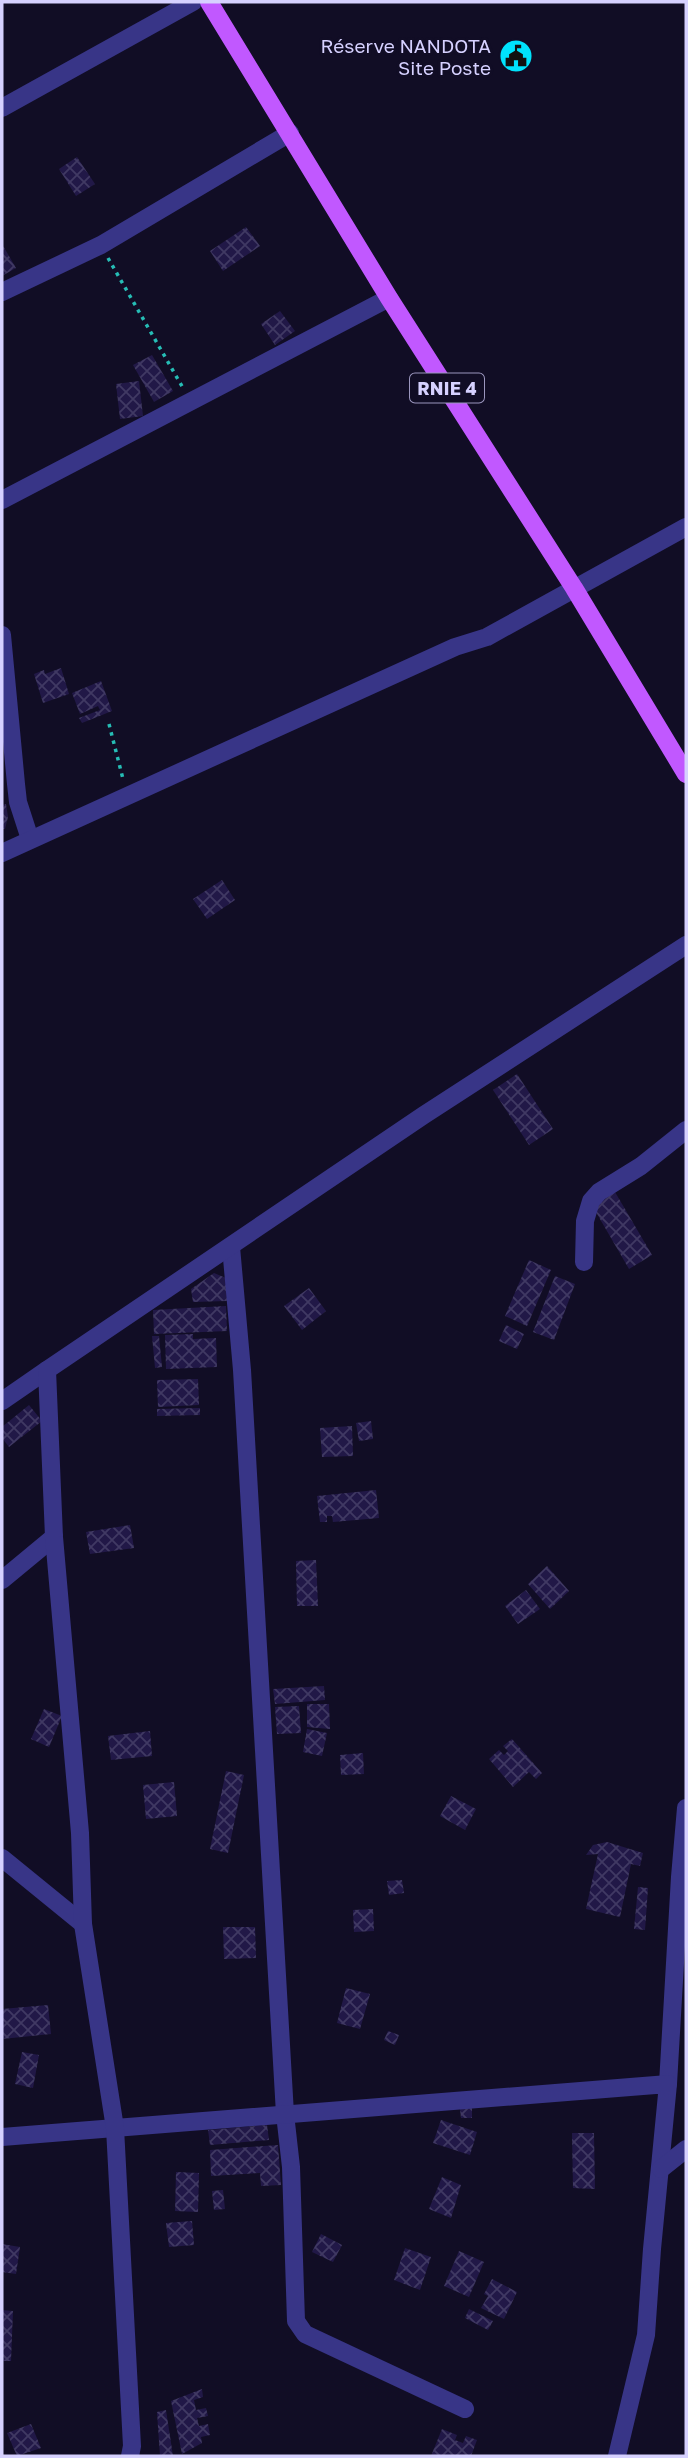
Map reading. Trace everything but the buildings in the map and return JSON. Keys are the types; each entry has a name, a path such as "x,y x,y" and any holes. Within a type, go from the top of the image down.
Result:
{"main road":[{"name":"RNIE 4","path":"209,2 390,298 574,588 686,774"}],"street":[{"path":"2,108 193,2"},
{"path":"2,292 101,245 290,133"},
{"path":"2,500 390,298"},
{"path":"2,853 455,647 487,637 686,527"},
{"path":"2,635 18,802 30,839"},
{"path":"2,1401 424,1115 686,945"},
{"path":"583,1262 585,1222 591,1201 599,1192 641,1166 686,1130"},
{"path":"232,1247 243,1384 285,2114 291,2167 296,2321 305,2334 465,2409"},
{"path":"47,1370 54,1536 80,1833 83,1924 115,2128 132,2446 130,2456"},
{"path":"2,1580 54,1536"},
{"path":"617,2456 646,2335 681,1952 686,1808"},
{"path":"2,1858 83,1924"},
{"path":"2,2137 668,2084"},
{"path":"661,2169 686,2149"}],"path":[{"path":"101,245 191,402"},
{"path":"109,724 128,794"}],"place":[{"name":"Réserve NANDOTA Site Poste","path":"516,56"}]}
